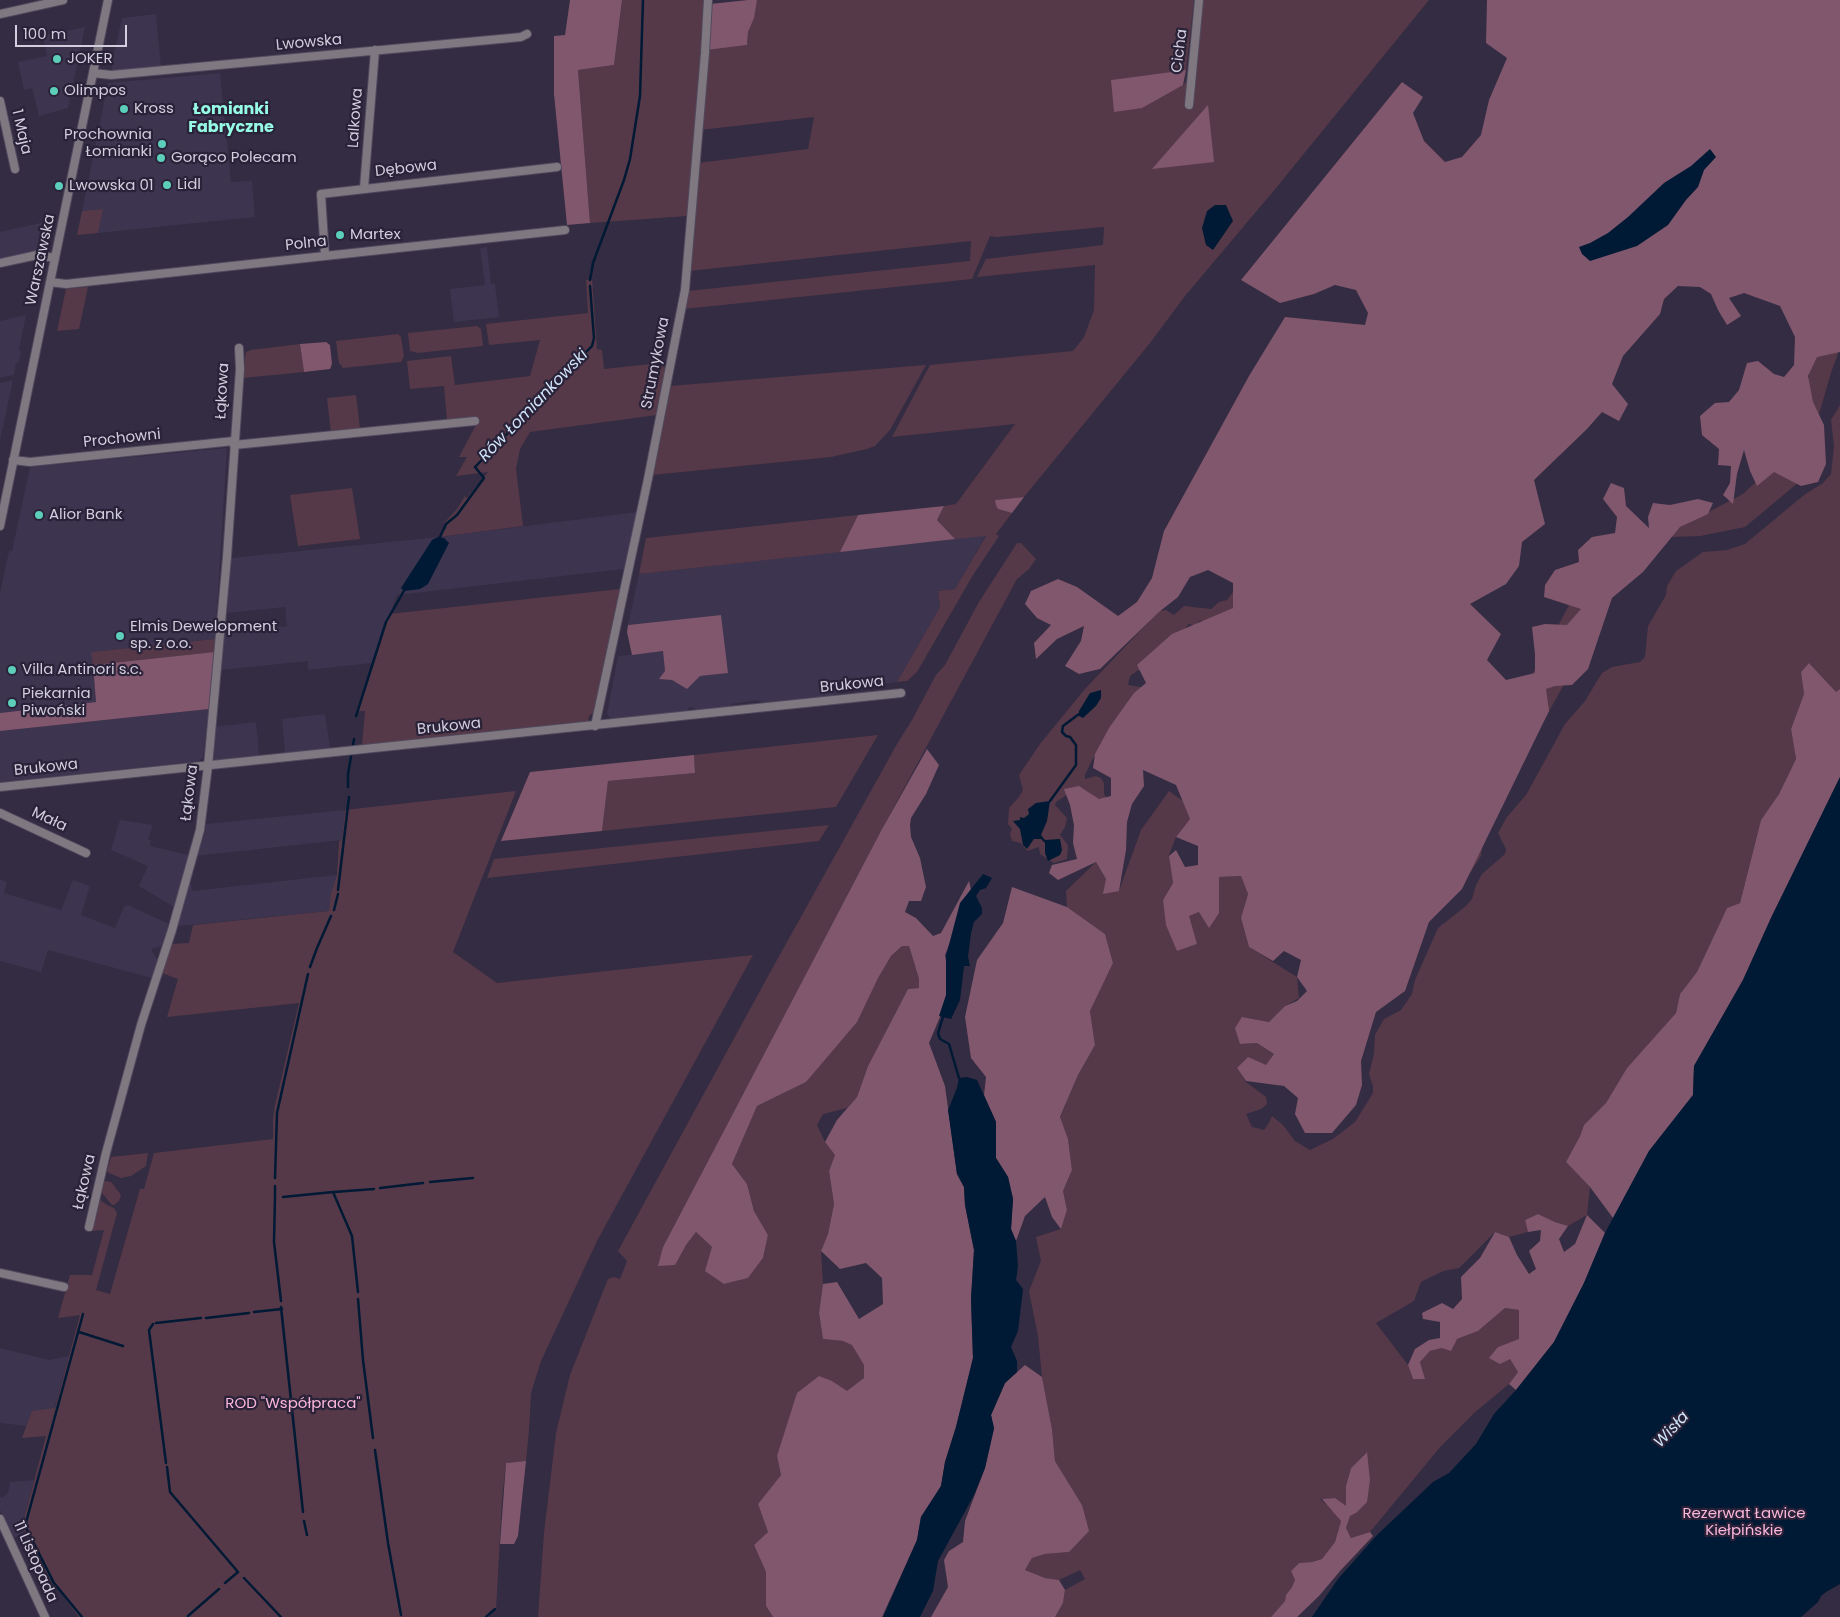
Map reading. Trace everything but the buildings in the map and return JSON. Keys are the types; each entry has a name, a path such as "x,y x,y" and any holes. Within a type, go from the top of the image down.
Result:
{"street":[{"path":"0,14 63,0"},
{"name":"Warszawska","path":"0,526 108,0"},
{"name":"Strumykowa","path":"595,726 648,479 685,290 708,0"},
{"name":"Cicha","path":"1188,105 1199,0"},
{"name":"Lwowska","path":"93,73 111,75 511,38 521,37 526,34"},
{"name":"Lalkowa","path":"364,188 375,50"},
{"name":"1 Maja","path":"0,101 15,169"},
{"name":"Dębowa","path":"325,256 321,194 557,168"},
{"name":"Polna","path":"50,282 66,284 565,230"},
{"path":"0,264 37,255 55,258"},
{"name":"Łąkowa","path":"89,1227 106,1153 142,1024 172,930 200,830 208,766 227,557 240,369 239,348"},
{"name":"Prochowni","path":"13,460 28,462 475,421"},
{"name":"Brukowa","path":"0,787 901,693"},
{"name":"Mała","path":"0,813 86,853"},
{"path":"0,1273 64,1287"},
{"name":"11 Listopada","path":"0,1519 44,1617"}],"shaded area":[{"path":"570,0 622,0 614,65 578,70 590,223 567,225 554,94 554,36 565,35"},
{"path":"757,0 754,18 748,32 747,45 707,50 710,4"},
{"path":"1487,0 1840,0 1840,352 1817,357 1808,376 1813,402 1824,425 1826,464 1818,482 1801,486 1774,472 1757,486 1744,450 1737,474 1733,504 1723,495 1730,483 1731,466 1718,465 1719,449 1702,435 1700,416 1715,403 1729,402 1739,390 1747,363 1758,361 1774,374 1784,377 1794,365 1795,337 1780,306 1744,293 1729,298 1741,316 1727,325 1711,294 1700,287 1678,286 1664,299 1660,314 1623,356 1612,384 1628,404 1619,421 1602,412 1534,480 1545,524 1522,542 1519,566 1506,584 1470,604 1501,634 1487,660 1506,680 1535,673 1532,627 1545,624 1567,625 1581,609 1544,597 1545,585 1555,570 1579,562 1578,550 1592,537 1615,533 1617,517 1603,499 1611,483 1624,488 1626,506 1649,528 1648,517 1653,503 1670,505 1698,499 1713,503 1708,514 1680,527 1643,572 1612,598 1588,669 1572,685 1555,686 1546,689 1549,711 1462,889 1429,922 1405,991 1376,1012 1361,1061 1362,1085 1356,1105 1332,1133 1305,1133 1295,1114 1298,1098 1284,1086 1246,1081 1237,1068 1248,1057 1266,1065 1274,1054 1257,1043 1240,1044 1235,1028 1242,1017 1269,1022 1285,1006 1297,1001 1307,991 1297,977 1301,960 1284,951 1273,961 1249,947 1241,918 1248,894 1241,876 1219,877 1219,913 1209,928 1199,912 1189,916 1197,944 1177,951 1166,925 1163,900 1173,883 1169,856 1176,850 1185,867 1198,865 1198,846 1176,837 1190,819 1176,785 1143,770 1144,786 1132,804 1127,822 1126,850 1119,891 1103,894 1106,879 1096,862 1058,880 1049,873 1052,865 1077,859 1073,843 1074,825 1064,789 1079,786 1099,799 1111,796 1111,778 1093,768 1095,754 1109,728 1134,693 1146,683 1137,665 1172,634 1233,608 1233,583 1208,570 1190,577 1178,597 1159,612 1100,669 1079,674 1065,666 1081,641 1084,626 1057,639 1036,659 1034,643 1051,625 1037,618 1025,604 1031,591 1058,579 1077,587 1118,616 1137,602 1152,578 1164,531 1249,376 1285,317 1365,325 1368,313 1356,290 1335,285 1314,294 1280,303 1241,280 1402,82 1423,97 1413,113 1424,141 1445,162 1462,157 1481,135 1489,100 1507,58 1486,43"},
{"path":"156,14 161,67 114,72 111,68 122,18"},
{"path":"85,27 68,108 39,116 32,88 24,90 18,62 47,56 43,36"},
{"path":"1186,70 1183,85 1142,108 1114,112 1111,80"},
{"name":"Prochownia Łomianki","path":"220,73 231,182 252,181 255,217 98,233 103,209 82,211 108,83"},
{"path":"1208,105 1214,162 1152,169"},
{"path":"45,222 39,251 0,260 0,232"},
{"path":"487,247 491,284 495,284 499,317 454,322 450,289 485,285 480,248"},
{"path":"26,315 19,350 21,352 19,362 16,363 14,375 0,378 0,321"},
{"path":"326,342 330,345 332,364 330,369 304,372 300,344"},
{"path":"13,380 0,441 0,383"},
{"path":"227,448 215,639 92,652 96,702 0,713 0,593 9,551 12,551 30,467"},
{"path":"1024,497 1012,513 998,509 995,500"},
{"path":"944,506 937,520 955,539 840,552 858,515"},
{"path":"638,512 624,569 397,595 372,663 308,670 308,661 221,670 224,633 287,626 285,607 227,613 231,558 439,537"},
{"path":"986,535 955,589 938,591 940,607 897,682 838,690 833,696 763,703 757,700 731,704 731,707 695,711 695,708 689,707 687,711 612,720 607,714 618,656 663,651 665,671 672,680 687,689 699,676 727,673 721,615 628,625 639,574"},
{"path":"721,615 728,673 700,676 687,689 672,680 659,679 665,671 663,651 632,655 627,632 628,625"},
{"path":"214,652 209,709 0,731 0,713 96,702 93,665"},
{"path":"1809,663 1836,692 1840,689 1840,777 1743,980 1694,1066 1693,1095 1649,1151 1613,1218 1590,1187 1566,1162 1584,1125 1606,1103 1627,1068 1676,1013 1680,994 1697,972 1727,908 1740,903 1761,820 1779,794 1796,759 1791,729 1804,694 1801,672"},
{"path":"209,709 203,757 199,761 0,782 0,731"},
{"path":"325,714 330,748 285,753 282,719"},
{"path":"256,722 259,755 216,761 212,756 214,727"},
{"path":"927,749 939,765 926,794 911,818 910,825 911,837 920,858 926,887 921,901 909,901 905,912 916,918 933,936 941,933 969,881 971,890 945,955 951,991 929,1043 945,1086 957,1174 964,1187 965,1205 974,1250 971,1299 973,1358 956,1427 945,1462 941,1486 921,1517 917,1540 882,1617 773,1617 766,1606 766,1572 754,1545 768,1532 758,1504 781,1475 777,1456 797,1393 819,1376 832,1381 847,1391 864,1378 864,1365 852,1345 843,1341 823,1339 819,1313 823,1284 837,1282 859,1319 883,1304 882,1278 866,1263 840,1269 821,1251 828,1234 834,1204 829,1171 835,1155 825,1142 837,1120 857,1097 868,1066 908,989 919,988 919,979 909,946 902,946 891,956 857,1022 806,1082 757,1106 732,1164 747,1184 754,1211 768,1235 763,1258 748,1278 724,1284 705,1271 712,1247 696,1232 675,1265 658,1266 663,1247 882,829"},
{"path":"694,755 695,773 608,781 602,831 501,841 530,772"},
{"path":"345,810 342,840 195,856 204,837 206,824"},
{"path":"120,820 153,825 148,839 151,840 150,846 188,855 174,907 139,886 148,866 111,850"},
{"path":"337,875 331,893 329,911 177,926 187,884 191,884 192,891"},
{"path":"0,879 7,882 4,893 61,910 73,880 90,886 81,915 115,928 124,907 128,905 169,924 162,946 151,949 158,961 152,978 48,950 41,972 0,961"},
{"path":"1012,887 1067,907 1105,934 1113,963 1090,1011 1095,1045 1078,1075 1060,1117 1068,1139 1072,1170 1063,1191 1067,1210 1061,1229 1052,1217 1045,1197 1025,1216 1016,1241 1011,1229 1013,1199 1008,1177 996,1158 996,1122 984,1095 986,1077 971,1058 965,1017 977,960 1003,923"},
{"path":"1538,1214 1568,1226 1559,1239 1564,1252 1575,1244 1587,1215 1605,1233 1584,1283 1554,1342 1516,1390 1509,1384 1518,1372 1510,1359 1500,1364 1489,1358 1498,1347 1519,1339 1519,1310 1505,1308 1478,1331 1457,1339 1451,1351 1442,1348 1430,1351 1420,1362 1425,1379 1413,1379 1408,1365 1415,1349 1429,1340 1440,1338 1440,1322 1423,1319 1422,1313 1442,1303 1453,1309 1462,1299 1461,1277 1480,1258 1495,1232 1509,1237 1517,1255 1529,1274 1536,1269 1529,1251 1540,1241 1541,1230 1528,1232 1525,1220"},
{"path":"0,1348 49,1360 69,1356 54,1409 27,1426 0,1423"},
{"path":"1025,1365 1042,1377 1052,1429 1055,1461 1082,1505 1089,1531 1069,1552 1045,1554 1032,1558 1025,1570 1045,1578 1059,1580 1065,1590 1063,1603 1055,1617 931,1617 948,1587 944,1560 949,1551 963,1542 965,1521 985,1468 994,1429 991,1415 1005,1383"},
{"path":"1367,1452 1370,1480 1367,1502 1350,1516 1346,1528 1351,1538 1370,1532 1373,1536 1319,1596 1297,1617 1271,1617 1285,1601 1286,1595 1292,1587 1295,1580 1291,1571 1299,1563 1322,1559 1335,1542 1341,1521 1322,1499 1335,1498 1346,1506 1346,1486 1351,1468"},
{"path":"526,1461 518,1536 514,1544 500,1544 506,1463"},
{"path":"34,1480 22,1526 25,1532 13,1538 0,1510 0,1496 2,1498 8,1493 10,1482"}],"green space":[{"path":"622,0 706,0 687,216 590,223 578,70 614,65"},
{"path":"757,0 1194,0 1186,70 1112,80 1183,85 1196,68 1202,0 1429,0 1276,188 1185,296 1150,343 1024,497 996,500 998,509 1012,513 996,534 999,536 973,575 917,672 907,681 897,682 940,607 938,591 955,589 986,536 955,539 937,520 944,506 956,504 1015,424 892,437 930,365 1073,351 1084,337 1094,310 1095,265 977,277 986,259 1103,245 1104,227 997,237 990,236 972,279 684,309 688,291 970,261 971,241 689,271 698,163 808,149 814,117 700,130 707,50 747,45 748,32"},
{"path":"103,209 98,233 77,235 82,211"},
{"path":"592,279 597,349 602,350 604,369 669,362 657,415 530,432 520,449 516,469 523,526 439,537 447,527 444,523 457,509 465,496 467,498 488,472 456,476 467,457 459,457 477,423 477,417 447,420 444,386 410,389 407,361 451,356 455,385 530,376 540,340 489,345 486,324 588,313 586,280"},
{"path":"88,287 79,329 57,331 66,289"},
{"path":"477,326 481,329 483,346 418,353 410,351 408,333"},
{"path":"398,334 401,337 404,356 401,362 343,368 339,363 336,341"},
{"path":"1806,335 1840,348 1799,482 1745,527 1700,536 1671,537 1613,592 1517,769 1483,837 1481,856 1459,890 1528,682 1567,609 1588,575 1743,494 1772,467 1806,389 1811,364"},
{"path":"300,344 304,372 243,378 246,352"},
{"path":"926,365 890,430 875,446 831,457 652,475 670,386"},
{"path":"356,395 360,429 331,433 327,398"},
{"path":"1840,405 1840,689 1836,692 1809,663 1801,672 1804,694 1791,729 1796,759 1779,794 1761,820 1740,903 1727,908 1697,972 1680,994 1676,1013 1627,1068 1606,1103 1584,1125 1566,1162 1590,1187 1587,1215 1568,1226 1538,1214 1525,1220 1528,1232 1509,1237 1495,1232 1459,1268 1443,1271 1421,1282 1414,1301 1376,1323 1408,1365 1413,1379 1425,1379 1420,1362 1430,1351 1442,1348 1457,1339 1478,1331 1505,1308 1519,1310 1520,1339 1498,1347 1510,1359 1518,1372 1509,1384 1474,1413 1441,1446 1370,1532 1351,1538 1346,1528 1350,1516 1356,1513 1370,1480 1366,1452 1351,1468 1346,1486 1346,1507 1335,1498 1320,1499 1331,1508 1341,1521 1335,1542 1322,1559 1299,1563 1291,1571 1295,1580 1292,1587 1286,1595 1285,1601 1271,1617 1055,1617 1063,1603 1065,1590 1085,1579 1080,1570 1059,1580 1045,1578 1025,1570 1032,1558 1045,1554 1069,1552 1082,1505 1055,1461 1052,1429 1042,1377 1038,1336 1029,1291 1041,1261 1036,1237 1061,1229 1067,1210 1063,1191 1072,1170 1068,1139 1060,1118 1078,1075 1095,1045 1090,1011 1113,963 1105,934 1067,907 1066,891 1096,862 1106,879 1119,891 1141,830 1169,791 1183,801 1190,819 1176,837 1169,855 1173,883 1163,900 1177,951 1197,944 1188,916 1199,912 1219,913 1219,877 1241,876 1248,894 1241,918 1249,947 1297,977 1299,998 1285,1006 1269,1022 1242,1017 1240,1044 1257,1043 1274,1054 1266,1065 1237,1068 1246,1082 1266,1097 1267,1104 1261,1109 1246,1114 1252,1127 1264,1130 1272,1116 1283,1125 1295,1141 1310,1150 1333,1139 1355,1122 1373,1093 1369,1074 1374,1054 1375,1035 1384,1019 1401,1010 1412,994 1415,980 1438,928 1466,906 1472,899 1482,874 1505,854 1506,849 1498,833 1507,817 1526,795 1565,724 1585,701 1602,673 1612,667 1640,662 1645,657 1648,626 1666,595 1667,586 1676,571 1703,552 1727,550 1745,544 1804,495 1823,483 1831,474 1834,446 1831,420"},
{"path":"352,488 360,539 298,546 290,495"},
{"path":"858,515 840,552 639,574 646,538"},
{"path":"1017,543 1021,543 1036,559 1029,569 1017,579 882,829 663,1247 659,1266 686,1245 696,1232 712,1247 724,1284 748,1278 763,1258 768,1235 754,1211 747,1184 732,1164 757,1106 806,1082 891,956 902,946 909,946 919,979 919,988 908,989 868,1066 857,1097 847,1108 823,1114 817,1125 825,1142 835,1155 829,1171 834,1204 828,1234 821,1251 823,1284 819,1313 823,1339 852,1344 864,1365 864,1378 847,1392 832,1381 777,1456 781,1475 758,1504 768,1532 754,1545 766,1572 766,1606 773,1617 538,1617 544,1533 556,1433 570,1375 608,1279 614,1277 620,1279 627,1261 618,1251 897,744 936,675 945,665 979,602"},
{"path":"1242,580 1246,599 1207,626 1200,620 1196,626 1189,624 1149,667 1137,671 1130,676 1128,685 1145,687 1102,749 1093,758 1085,775 1085,779 1096,776 1101,778 1104,783 1104,794 1110,802 1107,812 1090,793 1082,788 1074,790 1056,802 1055,805 1067,818 1065,827 1060,835 1068,845 1067,859 1054,863 1040,854 1039,847 1027,851 1021,843 1012,841 1010,834 1012,829 1008,824 1009,808 1023,790 1019,775 1040,744 1084,690 1159,611 1166,610 1174,615 1184,606 1211,609 1219,602 1227,600"},
{"path":"620,589 597,710 589,716 588,721 362,745 365,711 356,711 389,614"},
{"path":"215,639 214,652 93,665 91,652"},
{"path":"878,735 836,807 602,831 608,781 695,773 694,755"},
{"name":"ROD \"Współpraca\"","path":"516,791 453,952 497,983 753,955 597,1241 541,1361 531,1393 526,1461 506,1463 496,1610 488,1617 79,1617 48,1576 22,1526 46,1436 22,1438 32,1411 55,1408 80,1315 58,1318 70,1275 92,1275 104,1230 92,1231 100,1200 114,1208 117,1213 96,1290 110,1294 140,1189 144,1189 154,1153 273,1139 275,1105 299,1003 167,1017 178,979 162,973 171,944 189,943 193,925 329,911 331,893 337,875 339,841 342,840 345,810"},
{"path":"829,825 819,841 487,878 494,859"},
{"path":"148,1153 146,1166 131,1176 121,1178 107,1171 111,1157"},
{"path":"108,1181 112,1183 121,1195 119,1201 114,1205 102,1193 103,1182"}],"water":[{"path":"1710,149 1716,157 1704,170 1698,187 1668,225 1637,246 1590,261 1582,254 1579,247 1608,233 1664,183 1691,166"},
{"path":"1215,205 1226,205 1233,221 1213,250 1206,245 1202,228 1207,211"},
{"path":"438,537 444,538 449,543 428,584 420,589 404,591 401,588 432,540"},
{"path":"1101,690 1101,698 1096,706 1083,718 1079,716 1079,711 1090,693"},
{"name":"Wisła","path":"1840,777 1840,1584 1821,1596 1818,1602 1801,1617 1312,1617 1338,1579 1376,1536 1433,1482 1449,1473 1476,1444 1494,1414 1516,1390 1554,1342 1584,1283 1605,1233 1649,1151 1693,1095 1694,1066 1743,980"},
{"path":"1050,801 1047,821 1041,835 1045,840 1060,839 1062,850 1060,855 1048,861 1045,853 1045,843 1041,839 1034,839 1027,849 1023,845 1020,829 1013,821 1020,820 1020,817 1024,818 1029,814 1028,809 1036,803"},
{"path":"983,874 992,878 986,888 980,890 976,896 982,908 982,914 974,922 971,933 968,957 970,966 964,966 960,1000 951,1019 939,1016 946,995 946,956 960,903"},
{"path":"967,1077 977,1080 996,1122 996,1158 1008,1177 1013,1199 1011,1229 1016,1241 1018,1266 1016,1280 1023,1289 1018,1331 1011,1347 1017,1361 1017,1372 1005,1383 991,1415 994,1428 985,1468 974,1495 938,1561 933,1591 920,1617 883,1617 917,1540 921,1517 941,1486 945,1462 956,1427 973,1358 971,1299 974,1250 965,1205 964,1187 957,1174 948,1110 959,1078"}],"waterway":[{"name":"Rów Łomiankowski","path":"590,280 593,263 630,159 640,96 643,0"},
{"name":"Rów Łomiankowski","path":"439,539 446,524 457,515 484,478 475,467 592,346 594,338 590,286"},
{"name":"Rów Łomiankowski","path":"356,716 386,622 405,589"},
{"path":"1050,801 1076,765 1076,745 1070,737 1062,732 1063,726 1079,714"},
{"name":"Rów Łomiankowski","path":"348,787 348,774 354,739"},
{"name":"Rów Łomiankowski","path":"338,890 349,797"},
{"name":"Rów Łomiankowski","path":"334,910 338,894"},
{"name":"Rów Łomiankowski","path":"310,967 331,916"},
{"name":"Rów Łomiankowski","path":"275,1178 277,1113 308,974"},
{"path":"943,1017 938,1033 940,1039 949,1044 959,1078"},
{"path":"430,1182 473,1178"},
{"path":"380,1188 423,1183"},
{"name":"Rów Łomiankowski","path":"275,1186 275,1196"},
{"path":"334,1192 374,1189"},
{"name":"Rów Łomiankowski","path":"283,1197 333,1192 352,1236 358,1292"},
{"path":"275,1197 274,1242 281,1301"},
{"name":"Rów Łomiankowski","path":"358,1299 363,1360 373,1438"},
{"path":"281,1307 303,1512"},
{"path":"254,1312 282,1309"},
{"path":"206,1318 249,1313"},
{"path":"82,1617 54,1583 25,1526 83,1314"},
{"path":"156,1323 201,1318"},
{"path":"153,1324 149,1330 166,1463"},
{"path":"79,1332 123,1346"},
{"name":"Rów Łomiankowski","path":"375,1450 388,1543 401,1615"},
{"path":"167,1467 170,1492 238,1572 225,1583"},
{"path":"304,1521 307,1535"},
{"path":"244,1578 281,1617"},
{"path":"188,1616 219,1589"},
{"path":"486,1617 495,1609"}],"place":[{"name":"JOKER","path":"57,59"},
{"name":"Olimpos","path":"54,91"},
{"name":"Kross","path":"124,109"},
{"name":"Prochownia Łomianki","path":"162,144"},
{"name":"Gorąco Polecam","path":"161,158"},
{"name":"Lidl","path":"167,185"},
{"name":"Lwowska 01","path":"59,186"},
{"name":"Martex","path":"340,235"},
{"name":"Alior Bank","path":"39,515"},
{"name":"Elmis Dewelopment sp. z o.o.","path":"120,636"},
{"name":"Villa Antinori s.c.","path":"12,670"},
{"name":"Piekarnia Piwoński","path":"12,703"}],"district":[{"name":"Łomianki Fabryczne","path":"231,119"}],"park label":[{"name":"Rezerwat Ławice Kiełpińskie","path":"1744,1522"}]}
